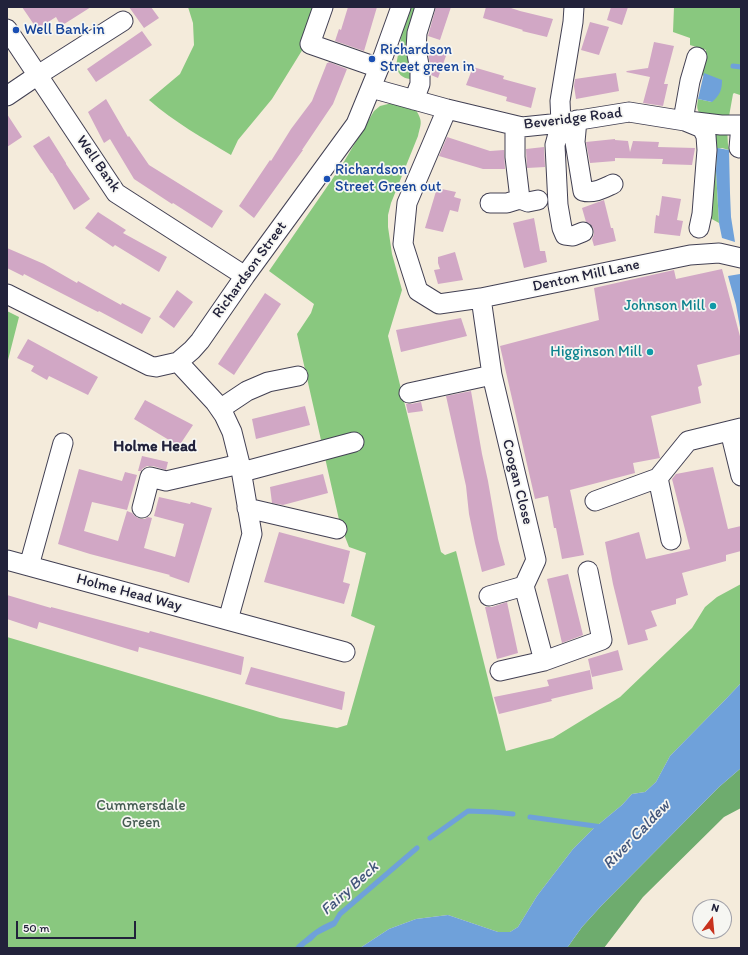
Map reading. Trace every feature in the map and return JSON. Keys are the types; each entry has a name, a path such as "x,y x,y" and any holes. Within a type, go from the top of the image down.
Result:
{"street":[{"path":"323,7 310,44 379,68"},
{"name":"Richardson Street","path":"7,294 150,366 156,367 178,362 184,358 196,346 356,124 379,68 401,7"},
{"path":"414,100 420,84 420,70 416,49 417,33 425,7"},
{"path":"578,7 574,7 573,22 560,101 569,122 575,142 583,191 596,191 613,184"},
{"path":"7,96 123,21"},
{"name":"Well Bank","path":"7,29 116,193 245,276"},
{"path":"697,57 690,81 684,121 741,125 739,148"},
{"name":"Beveridge Road","path":"371,88 447,109 522,127 569,122 629,112 684,121 702,128 706,136 707,150 702,214 699,228"},
{"path":"447,109 407,203 403,244 418,290 439,304 481,298"},
{"path":"569,122 555,145 558,205 562,228 565,235 573,236 583,232"},
{"path":"490,203 507,203 529,200 515,157 515,126"},
{"name":"Denton Mill Lane","path":"481,298 690,255 719,253 741,258"},
{"name":"Coogan Close","path":"481,298 492,376 536,560 524,586"},
{"path":"178,362 215,402 224,415 232,432 241,468 252,534 228,620"},
{"path":"220,409 247,391 268,382 298,376"},
{"path":"409,393 492,376"},
{"path":"595,501 658,478 688,442 735,430 741,476"},
{"path":"142,508 150,477 166,481 241,468 354,442"},
{"path":"29,566 62,443"},
{"path":"658,478 671,540"},
{"path":"247,508 337,529"},
{"name":"Holme Head Way","path":"7,560 345,652"},
{"path":"500,671 544,661 602,640 588,571"},
{"path":"489,596 524,586 544,661"}],"green space":[{"path":"188,7 318,7 306,44 272,99 238,140 231,155 179,123 149,100 180,74 194,45 193,23"},
{"path":"407,7 417,7 410,79 401,75 396,66"},
{"path":"674,7 741,7 741,95 733,94 728,129 729,150 722,148 717,149 716,171 719,223 710,218 702,116 697,108 698,99 712,102 704,74 704,76 700,74 706,50 690,45 690,38 673,32"},
{"name":"Cummersdale Green","path":"395,104 416,110 420,117 421,123 418,136 391,203 388,215 388,227 392,254 402,290 388,336 441,552 445,555 456,551 506,751 553,738 620,697 692,628 705,607 717,597 741,584 741,683 670,756 656,782 645,792 632,794 622,805 593,829 573,849 537,896 518,927 510,932 498,932 448,915 416,919 389,929 360,948 7,948 7,637 280,718 337,728 347,725 375,626 351,616 366,553 349,547 340,524 297,334 311,313 314,304 269,271 342,165 374,111 380,106"},
{"path":"7,311 19,317 7,364"},
{"path":"741,768 741,808 724,817 643,897 604,948 567,948 582,927 602,905 719,787"}],"water":[{"path":"704,73 722,80 720,92 712,102 698,99"},
{"path":"717,148 729,150 731,217 735,242 722,238 719,223 716,171"},
{"path":"740,274 741,333 736,305 728,276"},
{"name":"River Caldew","path":"741,683 741,768 719,787 602,905 582,927 567,948 360,948 389,929 416,919 448,915 498,932 510,932 518,927 537,896 573,849 593,829 622,805 632,794 645,792 656,782 670,756"},
{"path":"334,920 334,924 315,934 299,948 295,948 314,931"}],"building":[{"path":"22,7 91,7 61,26 56,17 37,29"},
{"path":"129,7 151,7 159,18 144,28"},
{"path":"348,7 377,7 364,51 335,41 339,29 341,30"},
{"path":"436,7 451,7 440,40 428,36"},
{"path":"486,7 508,7 553,19 547,37 522,31 523,30 483,18"},
{"path":"611,7 628,7 622,25 607,20"},
{"path":"590,22 609,27 599,55 581,50"},
{"path":"142,31 152,45 96,82 87,69"},
{"path":"654,42 674,46 664,84 668,84 663,106 643,103 650,77 626,72 648,68"},
{"path":"430,49 447,53 438,78 431,75 428,54"},
{"path":"329,62 347,69 333,104 303,150 254,218 239,206 270,160 271,161 291,129 312,101 327,63"},
{"path":"473,67 504,76 503,79 536,88 531,108 506,101 507,97 466,85"},
{"path":"616,73 619,91 576,99 574,86 575,79"},
{"path":"106,99 128,137 129,136 149,165 223,211 212,228 134,179 110,139 104,143 88,112"},
{"path":"7,114 22,137 7,147"},
{"path":"49,136 90,199 74,210 52,173 33,146"},
{"path":"447,137 490,151 504,150 505,169 483,169 439,156"},
{"path":"615,139 628,141 630,152 633,141 659,142 658,147 695,148 692,165 662,164 663,159 615,158 615,161 590,163 586,142"},
{"path":"544,147 545,167 527,168 526,149"},
{"path":"437,188 456,192 454,197 461,199 458,212 450,210 443,232 425,228"},
{"path":"662,196 681,199 677,220 683,221 680,236 654,233 656,215 659,216"},
{"path":"604,200 616,241 594,246 592,239 594,234 593,228 586,222 582,208"},
{"path":"98,212 126,230 123,233 167,257 159,272 115,245 113,247 85,228"},
{"path":"534,218 540,251 545,251 547,262 524,268 513,223"},
{"path":"7,248 44,264 77,283 78,281 121,305 122,303 151,318 142,334 24,274 23,276 7,268"},
{"path":"455,252 463,280 438,284 434,270 440,269 438,257"},
{"path":"722,269 741,340 741,354 697,365 702,385 698,387 701,403 651,416 660,458 633,463 635,473 570,490 584,555 562,559 548,496 535,499 500,346 599,320 594,288 674,270 676,279"},
{"path":"177,290 193,302 174,328 159,317"},
{"path":"265,293 281,304 234,375 218,364"},
{"path":"461,318 467,336 401,352 396,330"},
{"path":"28,339 98,377 88,395 49,376 47,380 31,371 34,366 17,358"},
{"path":"471,391 498,539 505,565 482,572 469,514 466,486 446,396"},
{"path":"145,400 193,425 179,446 134,419"},
{"path":"421,402 423,411 408,413 406,404"},
{"path":"305,406 310,425 256,439 252,419"},
{"path":"142,456 168,462 166,470 153,466 147,466 141,471 138,471"},
{"path":"713,467 728,529 741,526 741,551 726,555 726,561 682,573 688,595 676,599 676,604 651,611 657,626 645,630 648,640 628,645 613,584 605,542 639,532 646,559 690,549 672,479 676,474"},
{"path":"79,469 122,481 125,472 137,475 127,510 92,502 84,531 118,541 127,511 140,519 145,519 148,517 152,518 144,548 175,557 184,524 154,516 159,497 190,504 191,502 212,508 189,583 169,576 170,575 58,544"},
{"path":"323,474 328,493 283,505 272,503 270,487"},
{"path":"279,532 350,551 343,582 350,584 344,604 264,582"},
{"path":"568,574 583,635 562,643 547,579"},
{"path":"7,595 51,608 149,633 150,631 244,657 241,675 139,647 138,652 39,622 37,629 7,619"},
{"path":"507,602 518,653 497,659 485,607 492,607"},
{"path":"618,650 623,670 592,677 588,659"},
{"path":"251,667 345,692 342,710 245,684"},
{"path":"590,670 593,689 499,714 494,697 549,686 547,680"}],"waterway":[{"path":"733,66 741,67"},
{"name":"Fairy Beck","path":"430,838 468,811 513,814"},
{"name":"Fairy Beck","path":"530,817 602,827"},
{"name":"Fairy Beck","path":"299,948 316,933 334,924 340,914 417,848"}],"place":[{"name":"Well Bank in","path":"16,30"},
{"name":"Richardson Street green in","path":"372,59"},
{"name":"Richardson Street Green out","path":"327,179"},
{"name":"Johnson Mill","path":"713,306"},
{"name":"Higginson Mill","path":"650,352"}],"district":[{"name":"Holme Head","path":"155,447"}]}
